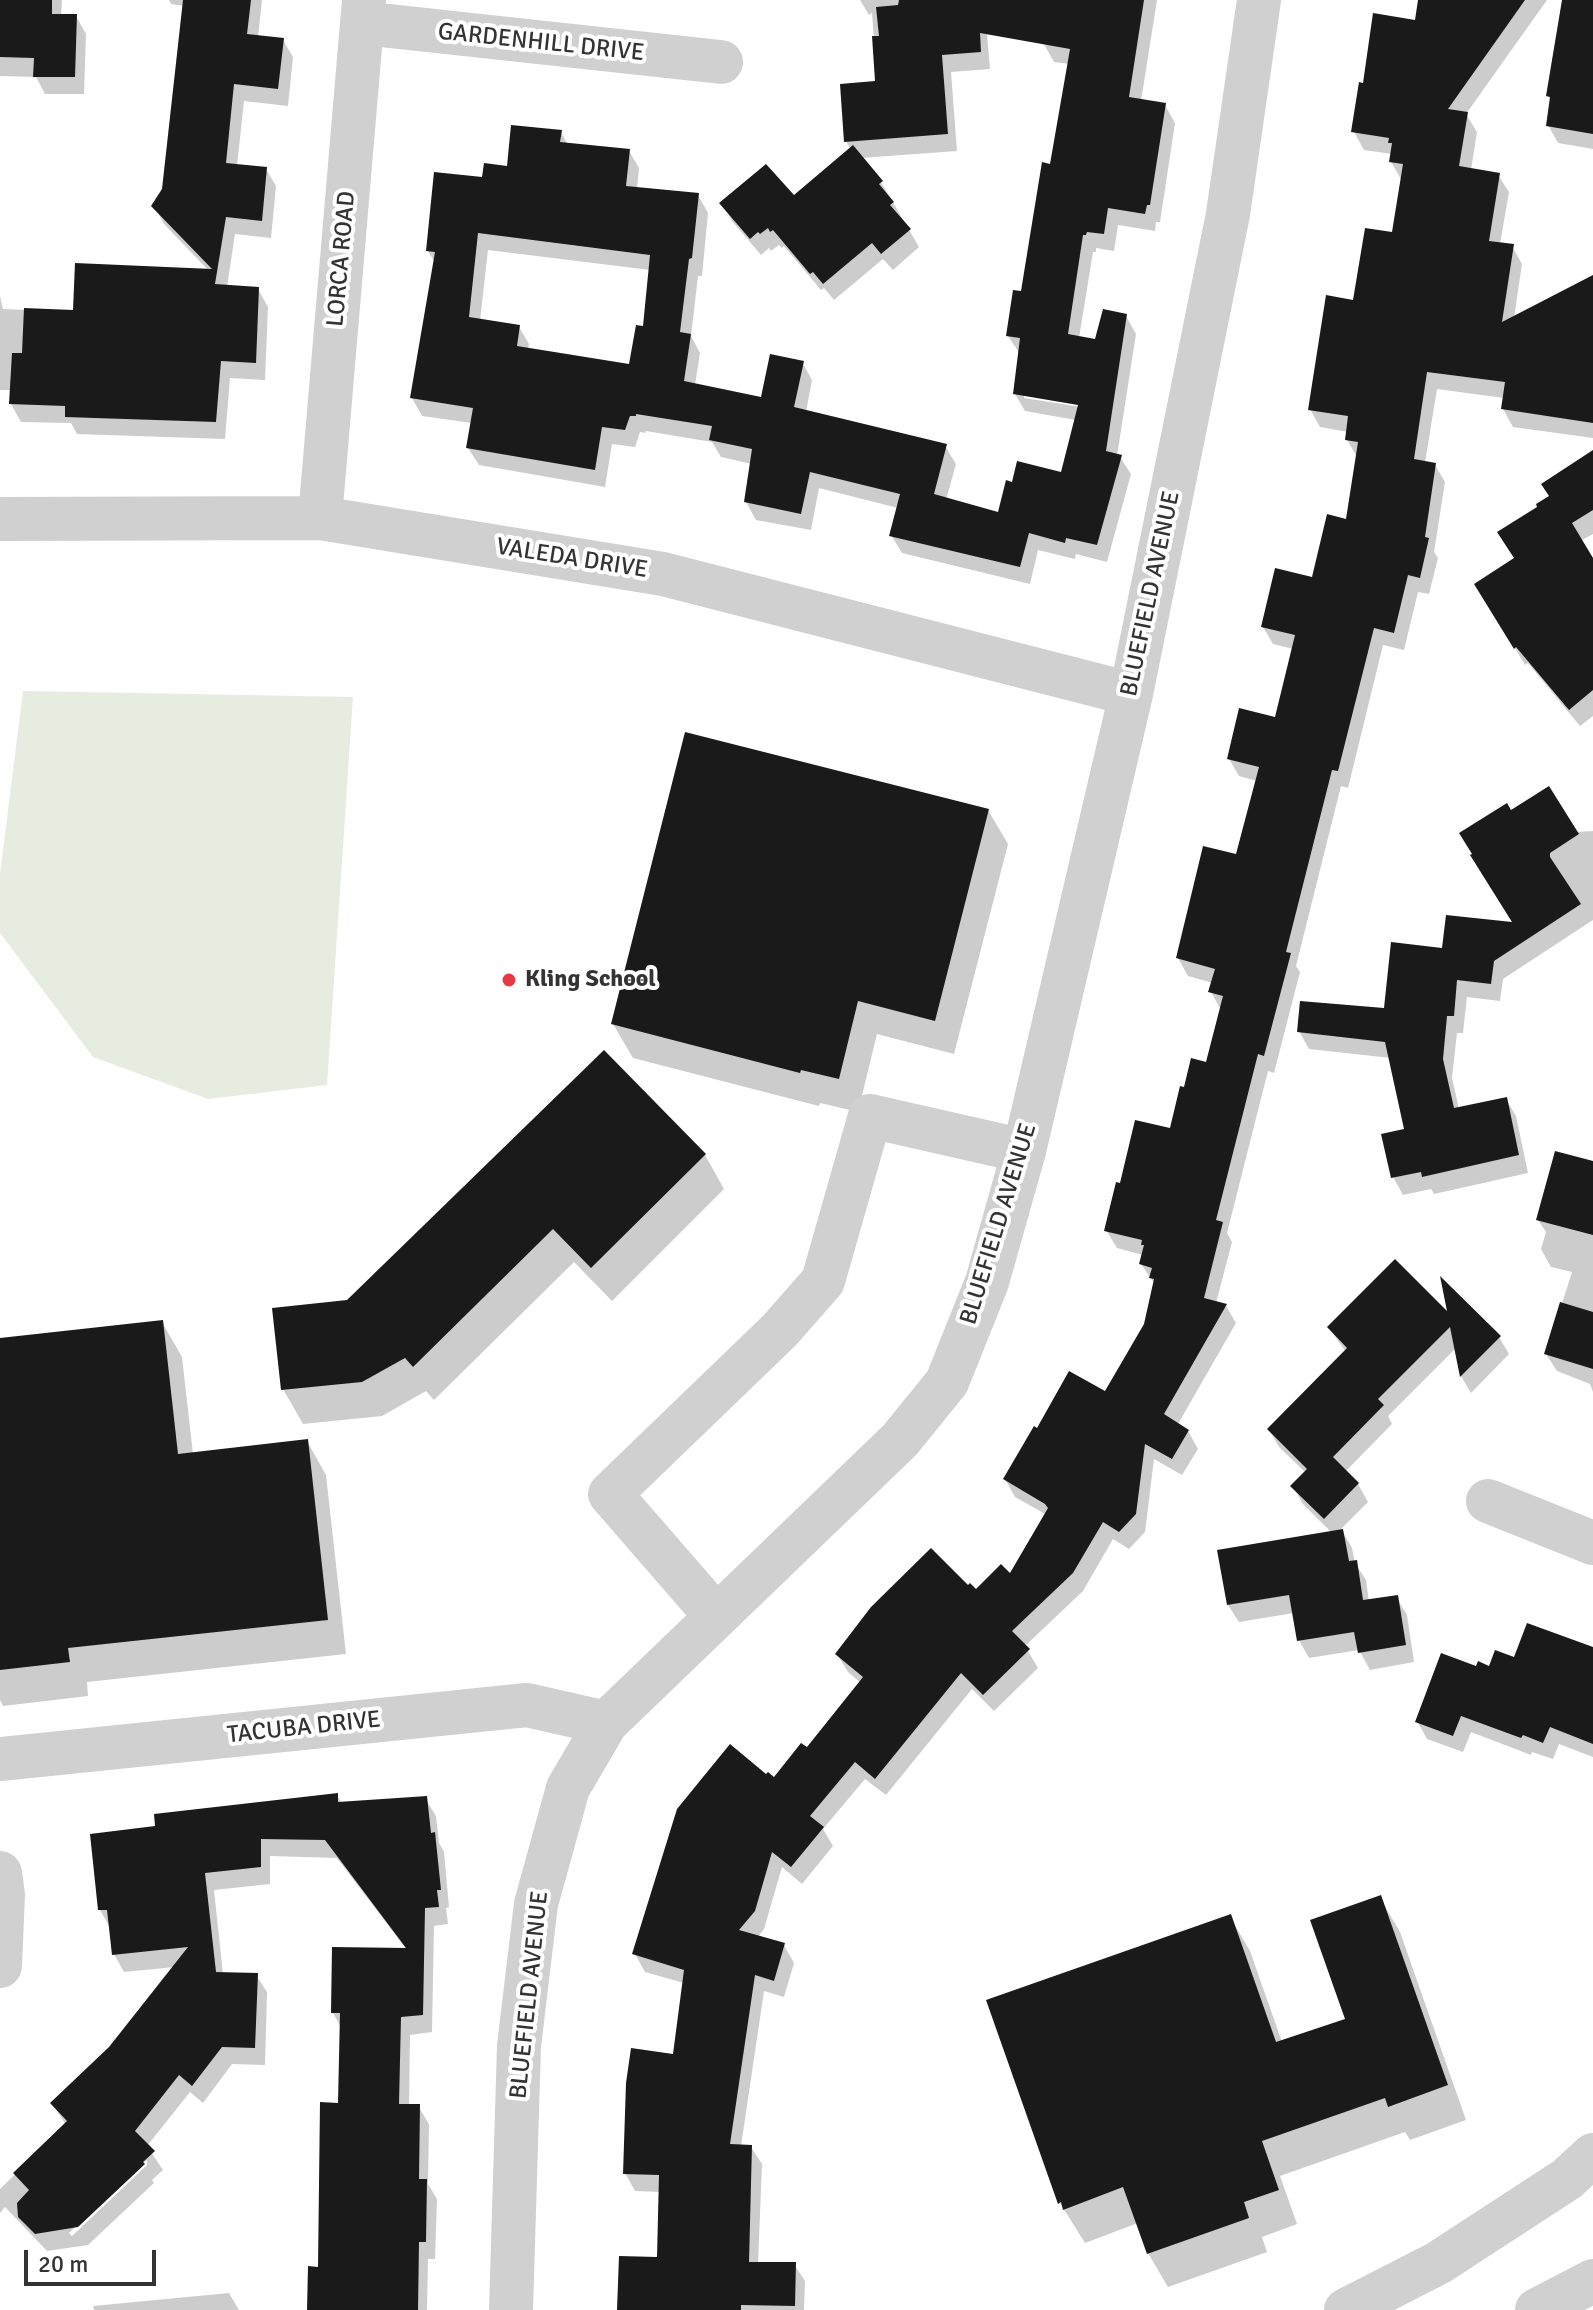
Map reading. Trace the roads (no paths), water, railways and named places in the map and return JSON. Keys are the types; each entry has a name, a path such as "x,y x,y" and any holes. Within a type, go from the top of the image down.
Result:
{"street":[{"name":"BLUEFIELD AVENUE","path":"511,2310 519,2046 536,1904 568,1788 606,1723 900,1440 947,1382 987,1282 1024,1151 1131,694 1228,214 1259,0"},
{"name":"GARDENHILL DRIVE","path":"363,12 721,62"},
{"name":"LORCA ROAD","path":"320,518 363,12"},
{"name":"VALEDA DRIVE","path":"0,519 320,518 663,574 1131,694"},
{"path":"716,1616 610,1494 780,1330 823,1281 870,1116 1024,1151"},
{"path":"1488,1501 1593,1543"},
{"name":"TACUBA DRIVE","path":"0,1759 527,1705 606,1723"},
{"path":"0,1873 3,1895 0,1966"},
{"path":"1346,2310 1438,2263 1567,2179 1593,2155"},
{"path":"1537,2310 1593,2281"}],"place":[{"name":"Kling School","path":"509,980"}]}
